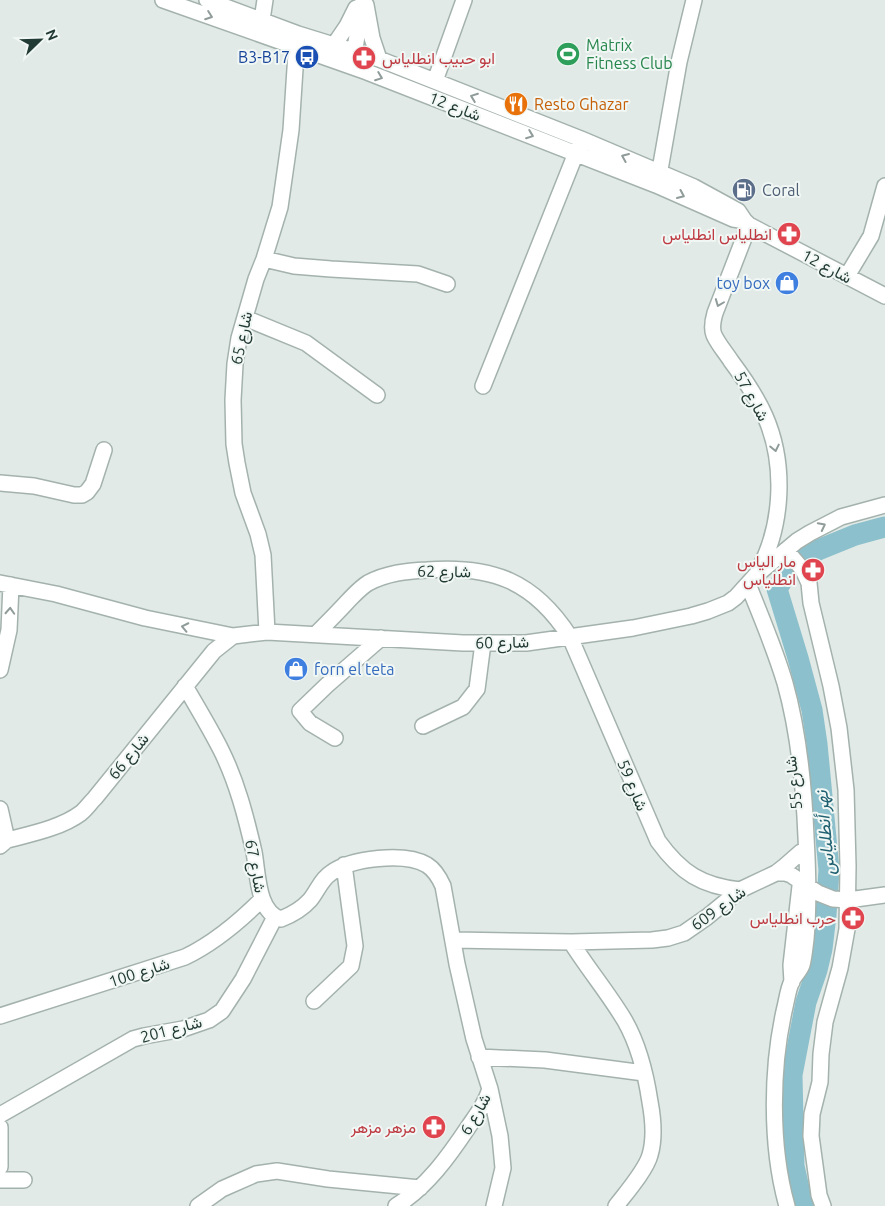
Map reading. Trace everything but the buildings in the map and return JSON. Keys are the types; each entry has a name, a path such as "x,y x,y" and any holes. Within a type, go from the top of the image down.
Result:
{"street":[{"name":"شارع 12","path":"163,0 259,27 297,40 352,67 578,146"},
{"name":"شارع 12","path":"207,0 259,27"},
{"path":"259,27 265,0"},
{"path":"334,44 363,0"},
{"path":"352,67 363,0"},
{"path":"363,0 379,59"},
{"path":"435,82 464,0"},
{"path":"658,178 677,71 694,0"},
{"name":"شارع 12","path":"297,40 334,44 379,59 578,146 658,178 734,220 746,222 885,296"},
{"name":"شارع 65","path":"268,632 263,555 258,534 243,493 237,463 234,444 233,400 235,364 245,318 280,207 291,130 297,40"},
{"path":"483,386 578,146"},
{"path":"847,276 871,236 885,186"},
{"name":"شارع 57","path":"746,222 715,313 712,328 714,336 761,408 775,446 779,493 774,525 764,560 748,584"},
{"path":"264,259 294,266 331,270 418,274 447,284"},
{"path":"245,318 306,343 377,395"},
{"path":"0,483 34,486 82,495 93,484 104,450"},
{"path":"809,887 805,797 793,720 785,684 773,646 748,584 818,528 834,520 885,504"},
{"path":"774,525 792,550 809,582 811,603 840,728 846,790 848,866 840,899 847,929 840,968 825,1022 820,1082 812,1114 811,1136 819,1195 823,1206"},
{"name":"شارع 62","path":"316,634 359,590 370,582 390,574 411,570 462,569 481,571 499,576 533,594 560,621 570,637"},
{"path":"0,670 9,630 6,584 56,594 145,618 233,636"},
{"name":"شارع 60","path":"233,636 268,632 462,643 526,643 633,628 691,616 728,603 748,584"},
{"name":"شارع 55","path":"748,584 757,628 776,679 784,713 796,792 800,852 809,887 791,965 792,982 779,1034 774,1116 782,1188 787,1206"},
{"name":"شارع 66","path":"2,843 67,821 81,812 214,651 233,636"},
{"name":"شارع 59","path":"570,637 658,841 679,867 693,876 708,884 740,890"},
{"path":"335,738 310,723 300,711 381,638"},
{"path":"423,726 463,707 476,689 483,643"},
{"name":"شارع 67","path":"185,686 221,751 240,797 254,854 262,899 276,918"},
{"path":"0,809 2,843"},
{"name":"شارع 609","path":"453,940 571,942 652,940 676,936 684,933 707,917 740,890 776,873 800,852"},
{"path":"276,918 281,919 292,914 309,901 328,875 344,865 368,860 404,858 418,860 437,874 443,886 453,940"},
{"path":"314,1002 351,966 355,946 344,865"},
{"path":"776,873 791,875 809,887 840,899 885,895"},
{"name":"شارع 100","path":"0,1016 185,957 198,951 222,934 262,899"},
{"name":"شارع 201","path":"0,1115 133,1040 144,1036 183,1029 208,1020 222,1011 243,979 276,918"},
{"name":"شارع 6","path":"396,1206 420,1188 450,1154 485,1102 490,1089 474,1039 453,940"},
{"path":"571,942 625,1022 634,1039 648,1086 653,1129 650,1155 644,1168 616,1206"},
{"path":"479,1056 545,1060 644,1073"},
{"path":"490,1089 500,1136 503,1168 494,1206"},
{"path":"0,1127 0,1167"},
{"path":"198,1206 222,1189 256,1174 277,1171 328,1179 420,1188"},
{"path":"0,1180 24,1180"}],"waterway":[{"name":"نهر أنطلياس","path":"803,1206 794,1166 792,1075 806,1002 822,949 829,870 812,710 777,589 787,573 800,561 818,550 855,535 885,527"}],"place":[{"name":"Matrix Fitness Club","path":"568,54"},
{"name":"B3-B17","path":"307,57"},
{"name":"ابو حبيب انطلياس","path":"364,58"},
{"name":"Resto Ghazar","path":"516,104"},
{"name":"Coral","path":"744,190"},
{"name":"انطلياس انطلياس","path":"789,234"},
{"name":"toy box","path":"787,283"},
{"name":"مار الياس انطلياس","path":"813,570"},
{"name":"forn el teta","path":"296,669"},
{"name":"حرب انطلياس","path":"853,918"},
{"name":"مزهر مزهر","path":"434,1127"}]}
